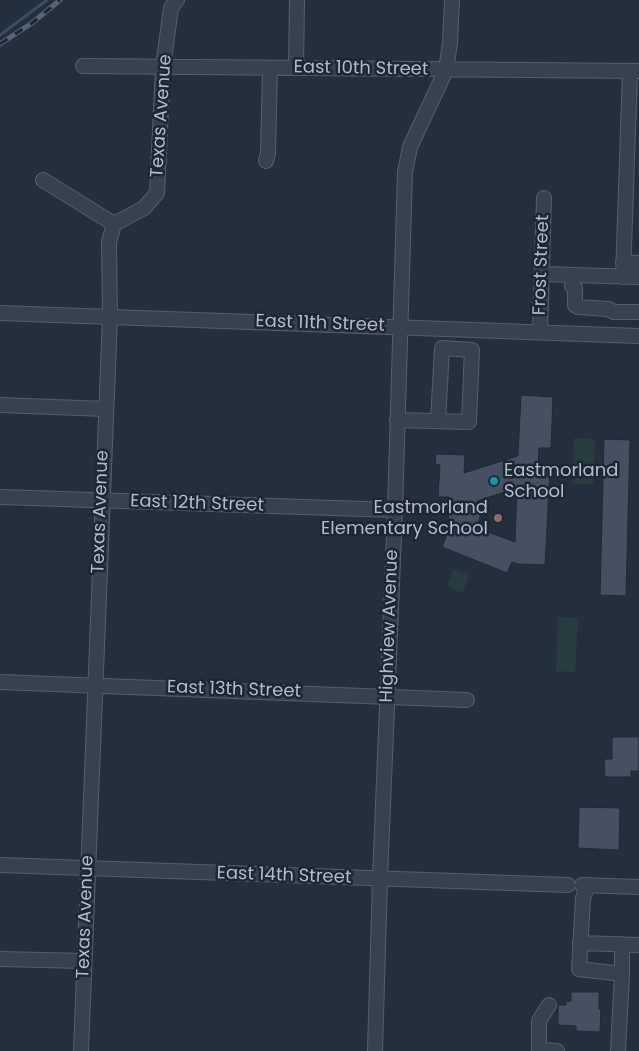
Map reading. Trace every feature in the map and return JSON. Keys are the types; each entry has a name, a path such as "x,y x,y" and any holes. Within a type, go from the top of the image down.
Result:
{"street":[{"name":"Texas Avenue","path":"81,1051 110,317 109,242 114,224 144,208 157,193 164,67 171,8 177,0"},
{"path":"296,68 298,0"},
{"name":"Highview Avenue","path":"375,1051 405,172 410,147 446,70 450,43 452,0"},
{"name":"East 10th Street","path":"83,66 634,71"},
{"path":"270,160 268,153 274,68"},
{"path":"623,277 623,262 632,201 634,71"},
{"path":"43,180 114,224"},
{"name":"Frost Street","path":"540,332 544,198"},
{"path":"623,262 639,263"},
{"path":"542,274 572,280 639,277"},
{"path":"572,280 575,288 575,305 578,307 608,308 614,312 639,312"},
{"name":"East 11th Street","path":"0,313 639,336"},
{"path":"398,420 469,422 472,350 442,348 438,421"},
{"path":"0,405 106,410"},
{"name":"East 12th Street","path":"0,497 394,510"},
{"name":"East 13th Street","path":"0,682 467,700"},
{"name":"East 14th Street","path":"0,865 639,887"},
{"path":"579,885 583,898 579,970 622,974"},
{"path":"580,943 639,945"},
{"path":"618,1051 622,944"},
{"path":"0,960 84,961"},
{"path":"549,1006 539,1021 540,1050 557,1051"}],"green space":[{"path":"574,438 595,439 593,484 572,484"},
{"path":"453,569 469,574 463,593 447,587"},
{"path":"558,617 578,618 575,672 556,671"}],"building":[{"name":"Eastmorland School","path":"521,395 553,397 551,448 539,448 538,467 550,468 545,565 512,562 507,573 442,547 448,532 449,497 438,497 440,465 435,464 436,454 465,455 464,473 518,456","holes":["517,488 515,542 477,528 480,517 477,501"]},
{"path":"604,439 630,440 626,596 600,595"},
{"path":"612,737 639,737 639,771 631,771 631,777 605,777 604,759 612,759"},
{"path":"579,807 620,808 619,850 578,848"},
{"path":"571,992 599,992 599,1009 601,1009 600,1032 576,1031 576,1026 558,1025 558,1005 566,1005 566,1001 571,1001"}],"waterway":[{"path":"0,35 47,0"}],"railway":[{"path":"0,44 32,23 60,0"}],"place":[{"name":"Eastmorland School","path":"494,481"},
{"name":"Eastmorland Elementary School","path":"498,518"}]}
